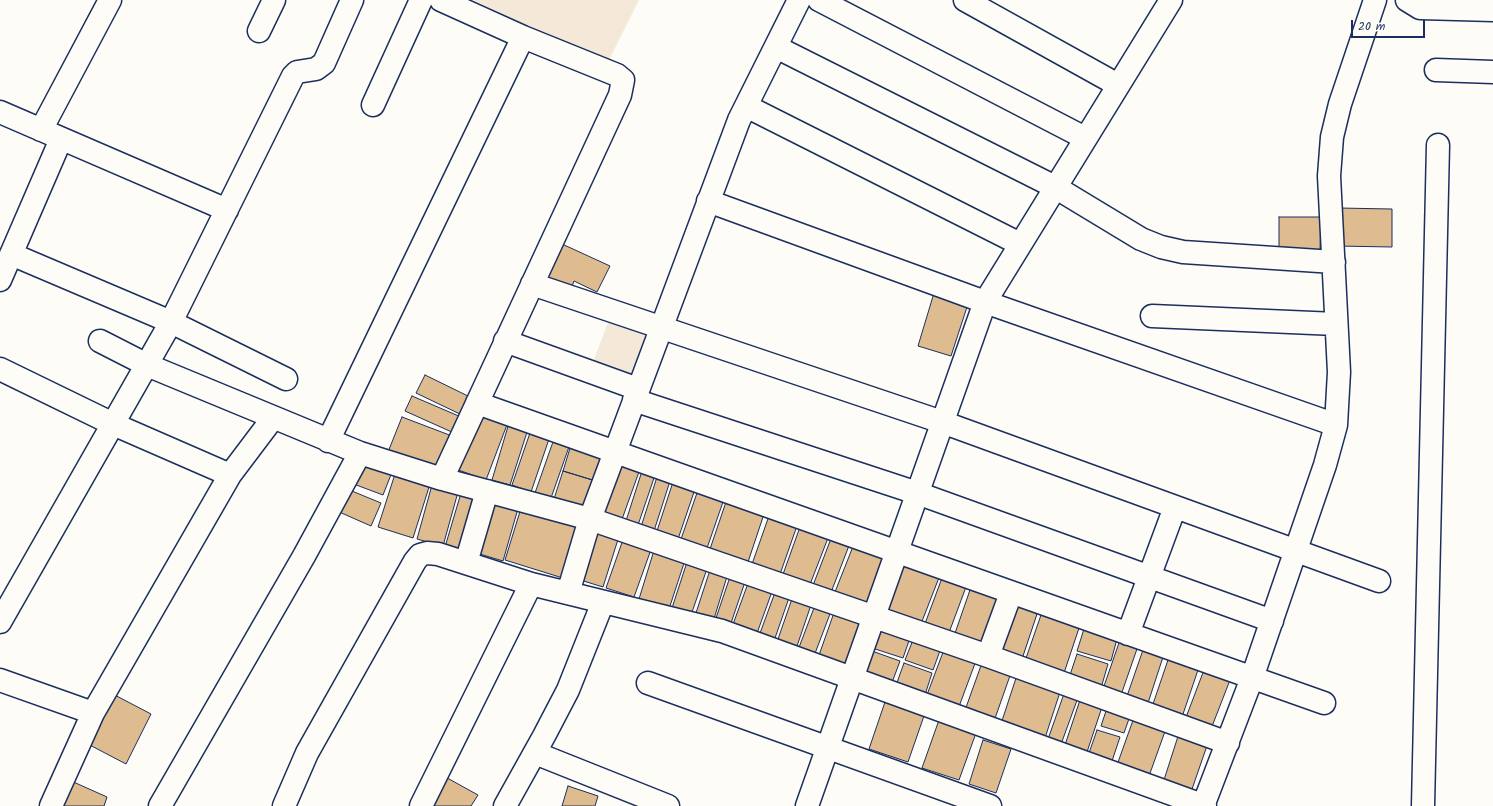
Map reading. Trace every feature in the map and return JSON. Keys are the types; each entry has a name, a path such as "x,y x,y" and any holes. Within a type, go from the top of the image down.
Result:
{"street":[{"path":"259,31 274,0"},
{"path":"0,622 171,322 293,76 297,72 316,69 324,63 352,0"},
{"path":"372,105 421,0"},
{"path":"441,0 523,37 617,75 623,80 620,95 442,479"},
{"path":"568,592 590,519 739,120 799,0"},
{"path":"820,0 1085,138"},
{"path":"965,0 1118,85"},
{"path":"807,806 985,302 1171,0"},
{"path":"284,806 307,753 416,561 420,555 427,553 438,554 531,584 722,631 1204,806 1252,678 1296,552 1326,465 1336,425 1339,372 1329,176 1332,137 1340,104 1375,0"},
{"path":"1407,0 1420,8 1493,10"},
{"path":"41,130 104,2"},
{"path":"328,441 523,37"},
{"path":"776,47 1055,187 1141,239 1161,247 1183,252 1334,262"},
{"path":"1436,70 1493,72"},
{"path":"746,106 1020,244"},
{"path":"0,112 227,210"},
{"path":"0,280 61,139"},
{"path":"1423,806 1438,145"},
{"path":"708,201 985,302 1336,425"},
{"path":"11,254 171,322 286,379"},
{"path":"532,284 942,422 1379,581"},
{"path":"1152,316 1336,324"},
{"path":"100,341 147,365 360,453 442,479 590,519 988,656 1228,743"},
{"path":"505,341 636,395 917,493 1272,621"},
{"path":"3,377 230,475"},
{"path":"477,403 1324,703"},
{"path":"51,806 93,712 230,475 273,418"},
{"path":"160,806 304,556 360,453"},
{"path":"466,563 487,491"},
{"path":"1128,634 1175,507"},
{"path":"420,806 531,584"},
{"path":"988,656 1011,593"},
{"path":"505,806 568,690 602,602"},
{"path":"0,680 93,712"},
{"path":"648,683 990,806"},
{"path":"535,753 668,806"}],"shaded area":[{"path":"462,0 639,0 609,60"},
{"path":"611,315 657,329 637,382 591,367"}],"building":[{"path":"1338,208 1392,209 1392,247 1337,246"},
{"path":"1279,217 1321,217 1320,250 1279,249"},
{"path":"562,244 610,266 597,292 574,281 570,292 545,281"},
{"path":"934,293 968,304 951,356 918,346"},
{"path":"425,375 470,397 462,415 416,393"},
{"path":"412,396 461,417 454,433 405,411"},
{"path":"475,410 508,422 486,480 453,468"},
{"path":"402,417 452,436 439,471 388,452"},
{"path":"509,423 528,429 510,485 492,480"},
{"path":"531,430 550,436 531,492 512,485"},
{"path":"554,439 570,444 551,498 535,493"},
{"path":"571,445 608,456 599,482 563,471"},
{"path":"360,459 392,472 383,495 351,483"},
{"path":"618,461 640,469 621,522 598,513"},
{"path":"563,471 599,482 590,513 553,502"},
{"path":"642,471 655,475 637,528 625,524"},
{"path":"395,474 430,484 413,538 378,527"},
{"path":"657,477 670,481 653,534 640,530"},
{"path":"673,482 695,489 677,542 656,534"},
{"path":"432,485 458,492 443,546 417,539"},
{"path":"347,489 381,503 371,526 337,511"},
{"path":"698,490 724,499 706,551 680,542"},
{"path":"461,493 482,499 467,553 445,547"},
{"path":"489,497 519,505 503,561 473,552"},
{"path":"727,499 765,511 747,565 709,552"},
{"path":"522,505 583,524 566,579 505,560"},
{"path":"770,513 798,523 779,577 751,567"},
{"path":"595,525 620,533 603,587 577,579"},
{"path":"800,527 828,538 809,587 782,577"},
{"path":"625,534 653,544 634,597 606,588"},
{"path":"832,536 850,543 830,595 812,588"},
{"path":"656,544 687,554 669,609 639,599"},
{"path":"854,544 889,557 868,610 833,597"},
{"path":"689,556 709,563 691,615 672,608"},
{"path":"903,561 940,575 919,629 883,615"},
{"path":"712,564 729,570 713,622 695,616"},
{"path":"732,571 747,576 730,626 715,621"},
{"path":"750,578 774,586 756,636 732,627"},
{"path":"942,578 966,587 947,638 923,629"},
{"path":"777,587 791,592 774,641 759,636"},
{"path":"970,590 1000,599 983,649 953,639"},
{"path":"794,593 813,599 796,649 777,642"},
{"path":"817,600 833,606 814,656 798,650"},
{"path":"1013,602 1038,611 1020,665 995,656"},
{"path":"836,607 869,618 851,670 818,658"},
{"path":"1041,615 1079,628 1063,676 1024,664"},
{"path":"879,621 912,632 903,658 869,647"},
{"path":"1084,629 1117,639 1111,661 1077,651"},
{"path":"915,635 942,645 933,670 905,660"},
{"path":"1120,640 1138,646 1121,695 1103,689"},
{"path":"945,647 977,658 957,712 925,700"},
{"path":"1144,647 1164,654 1147,706 1126,699"},
{"path":"869,650 900,661 890,688 860,677"},
{"path":"1077,654 1108,664 1101,688 1069,678"},
{"path":"1169,657 1199,667 1182,717 1152,707"},
{"path":"983,660 1012,670 993,724 964,713"},
{"path":"904,663 932,673 923,701 894,691"},
{"path":"1204,670 1230,680 1211,729 1185,720"},
{"path":"1018,672 1062,686 1043,744 999,730"},
{"path":"1066,688 1080,692 1060,747 1047,742"},
{"path":"109,692 151,714 126,764 84,742"},
{"path":"1082,694 1104,701 1086,755 1064,748"},
{"path":"886,699 925,713 908,762 869,749"},
{"path":"1109,702 1132,710 1124,733 1101,726"},
{"path":"1136,712 1168,723 1149,776 1117,765"},
{"path":"939,720 976,733 959,780 922,768"},
{"path":"1181,727 1210,737 1191,792 1163,783"},
{"path":"1097,730 1120,737 1111,764 1088,756"},
{"path":"983,740 1011,749 996,793 969,784"},
{"path":"440,774 478,795 471,806 423,806"},
{"path":"69,780 107,797 104,806 58,806"},
{"path":"568,786 598,796 595,806 562,806"}]}
